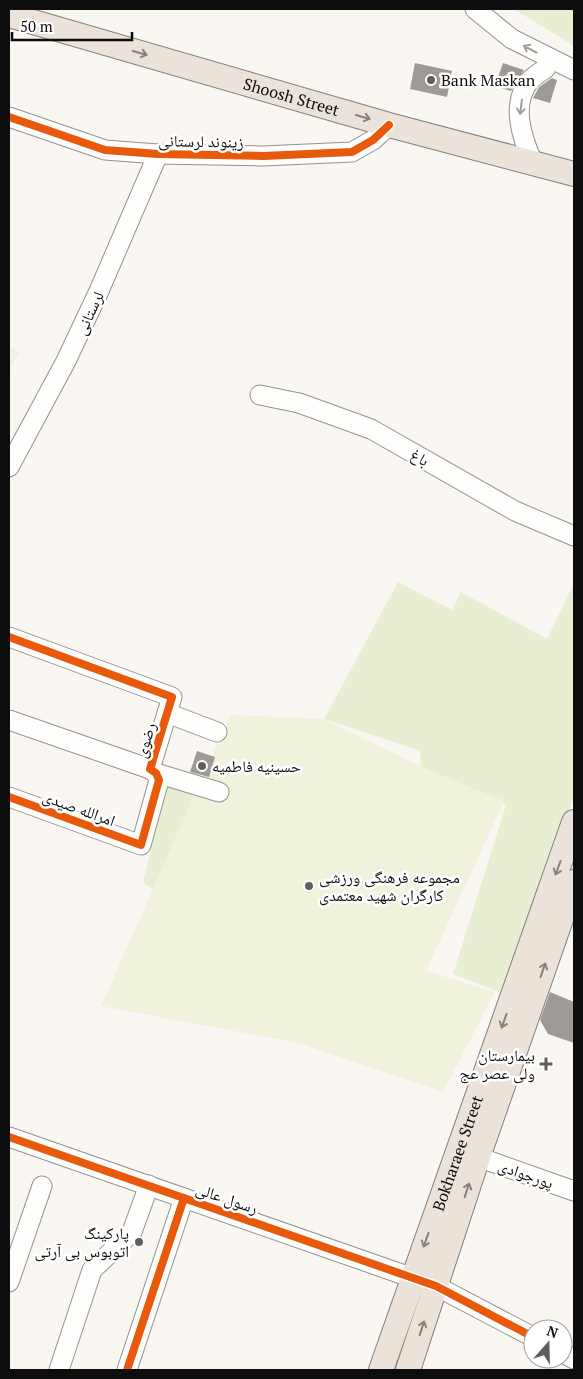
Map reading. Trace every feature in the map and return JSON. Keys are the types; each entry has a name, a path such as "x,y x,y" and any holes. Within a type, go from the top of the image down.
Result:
{"main road":[{"name":"Shoosh Street","path":"13,14 390,125 574,174"},
{"name":"Bokharaee Street","path":"408,1370 478,1158 486,1102 574,822"},
{"name":"Bokharaee Street","path":"381,1370 413,1278 574,882"}],"street":[{"path":"475,9 512,39 574,70"},
{"path":"534,163 523,137 519,120 520,104 530,80 546,68"},
{"name":"زینوند لرستانی","path":"9,117 105,150 158,154 263,156 352,152 372,140 390,125"},
{"name":"لرستانی","path":"9,467 71,352 158,154"},
{"name":"باغ","path":"260,395 298,403 371,429 515,511 574,536"},
{"path":"9,637 170,705"},
{"name":"رضوی","path":"141,845 159,780 153,771 170,705 217,732"},
{"path":"9,720 153,771 219,792"},
{"name":"امرالله صیدی","path":"9,797 141,845"},
{"name":"رسول عالی","path":"9,1137 436,1286 523,1332"},
{"name":"پورجوادی","path":"478,1158 574,1191"},
{"path":"59,1370 92,1270 132,1232 149,1185"},
{"path":"9,1282 42,1186"},
{"path":"127,1370 184,1198"}],"green space":[{"path":"514,9 574,9 574,46"},
{"path":"9,346 19,352 9,371"},
{"path":"398,582 452,610 461,592 547,639 572,587 574,587 574,796 504,994 453,974 506,805 421,767 420,751 324,719"},
{"name":"مجموعه فرهنگی ورزشی کارگران شهید معتمدی","path":"230,715 324,719 421,767 504,801 426,971 495,992 443,1092 299,1043 101,1006"},
{"path":"165,781 193,795 184,830 155,891 143,882 151,851 145,849"}],"building":[{"name":"Bank Maskan","path":"415,63 452,71 447,97 410,89"},
{"path":"503,63 524,70 511,91 495,86"},
{"path":"552,78 557,80 550,103 533,98 539,87"},
{"name":"حسینیه فاطمیه","path":"197,751 215,757 209,777 190,772"},
{"path":"550,992 574,1002 574,1043 548,1034 540,1020"}],"cycle path":[{"path":"9,117 105,150 158,154 263,156 352,152 373,140 389,125"},
{"path":"9,637 172,697 150,769 156,773 159,780 141,845 9,797"},
{"path":"9,1137 436,1286 523,1332"},
{"path":"127,1370 184,1198"}],"place":[{"name":"Bank Maskan","path":"431,80"},
{"name":"حسینیه فاطمیه","path":"202,766"},
{"name":"مجموعه فرهنگی ورزشی کارگران شهید معتمدی","path":"309,886"},
{"name":"بیمارستان ولی عصر عج","path":"546,1064"},
{"name":"پارکینگ اتوبوس بی آرتی","path":"139,1242"}]}
